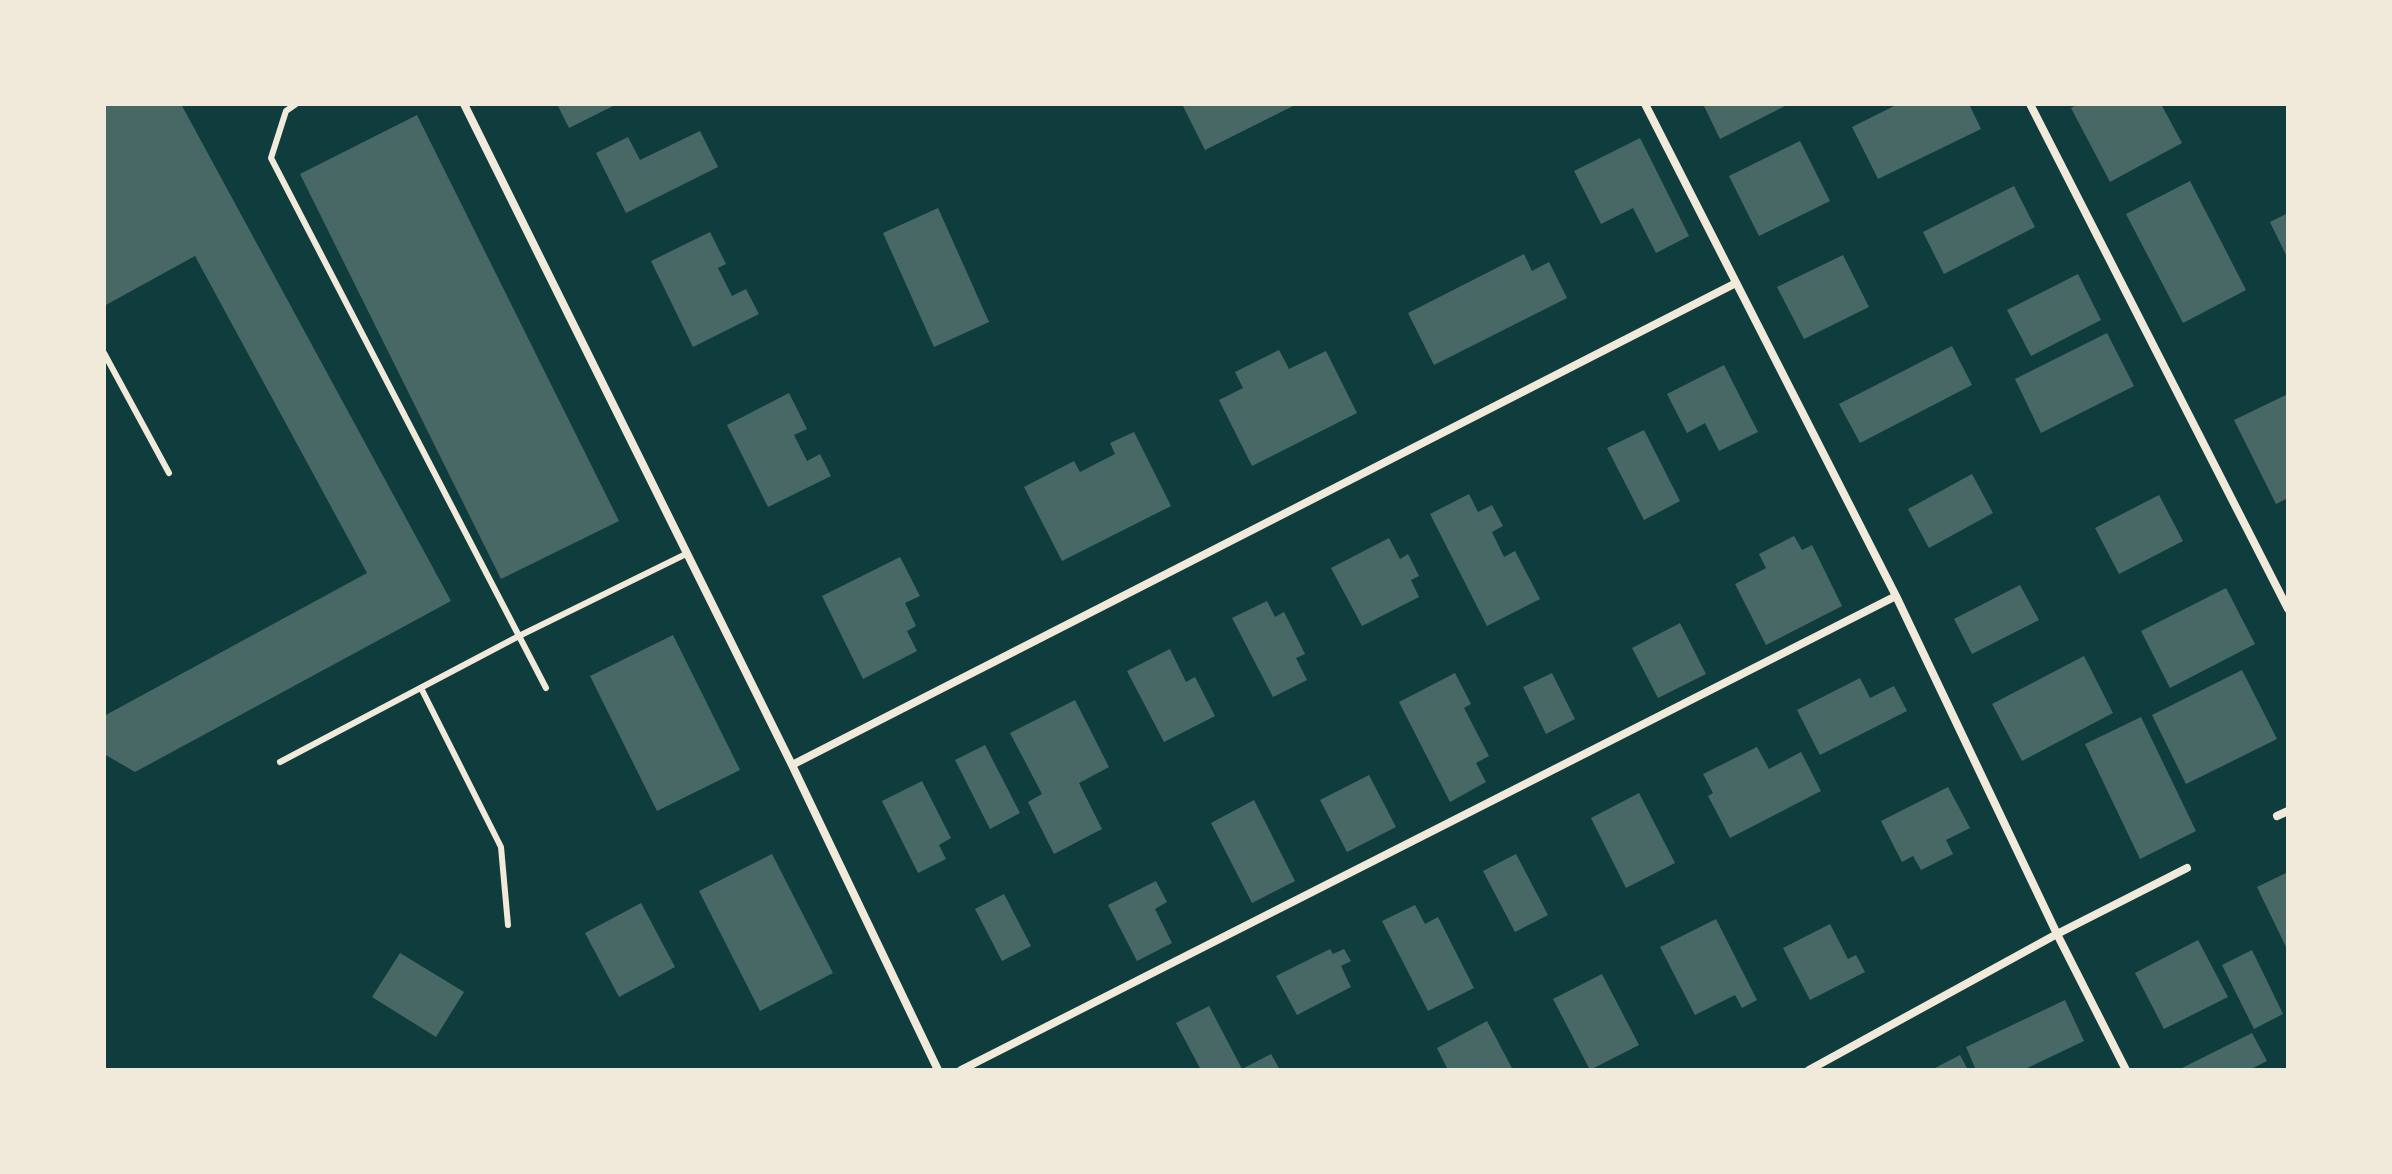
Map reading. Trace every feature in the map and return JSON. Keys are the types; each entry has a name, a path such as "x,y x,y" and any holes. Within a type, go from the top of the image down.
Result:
{"street":[{"path":"464,104 792,765 938,1070"},
{"path":"1645,104 1896,596 2057,934 2126,1070"},
{"path":"2030,104 2288,609"},
{"path":"792,765 1736,283"},
{"path":"961,1070 1896,596"},
{"path":"2277,816 2288,811"},
{"path":"1809,1070 2057,934 2187,868"}],"lane":[{"path":"296,104 286,111 271,158 546,688"},
{"path":"104,353 169,473"},
{"path":"280,762 519,636 686,554"},
{"path":"421,688 501,847 508,925"}],"building":[{"path":"104,104 181,104 451,601 135,772 104,754 104,716 367,573 195,256 104,306"},
{"path":"557,104 617,104 569,128"},
{"path":"1182,104 1297,104 1205,150"},
{"path":"1703,104 1789,104 1720,139"},
{"path":"1898,104 1969,104 1981,129 1878,179 1852,127"},
{"path":"2078,104 2161,104 2182,143 2110,182 2071,108"},
{"path":"417,115 619,521 501,579 300,174"},
{"path":"700,131 718,167 626,213 596,153 628,137 640,160"},
{"path":"1640,138 1689,236 1656,253 1633,208 1601,224 1574,171"},
{"path":"1800,141 1830,201 1759,236 1729,176"},
{"path":"2190,181 2246,290 2183,323 2126,214"},
{"path":"2014,186 2035,227 1944,274 1923,232"},
{"path":"938,208 989,322 934,347 883,233"},
{"path":"2288,213 2288,253 2286,255 2270,222"},
{"path":"710,232 726,264 718,268 732,296 746,289 759,314 693,347 651,261"},
{"path":"1524,254 1532,271 1549,262 1567,298 1434,365 1408,313"},
{"path":"1843,255 1869,307 1804,339 1777,287"},
{"path":"2078,274 2101,320 2031,356 2007,310"},
{"path":"2107,333 2134,386 2041,433 2015,379"},
{"path":"1952,346 1972,385 1860,443 1839,404"},
{"path":"1279,350 1289,369 1326,351 1357,413 1252,466 1219,400 1243,388 1235,372"},
{"path":"1724,365 1758,432 1719,451 1705,423 1687,433 1667,394"},
{"path":"789,393 807,429 794,435 807,461 820,454 831,476 768,507 727,425"},
{"path":"2288,394 2288,498 2276,504 2234,420"},
{"path":"1644,430 1680,501 1644,520 1607,448"},
{"path":"1134,432 1171,506 1062,561 1024,487 1074,461 1080,472 1115,454 1110,443"},
{"path":"1972,474 1993,513 1929,548 1908,509"},
{"path":"1469,494 1478,512 1492,505 1503,526 1492,532 1504,557 1515,551 1540,599 1487,626 1430,514"},
{"path":"2159,495 2183,541 2119,574 2095,528"},
{"path":"1794,536 1802,550 1812,545 1842,606 1766,645 1735,584 1766,568 1759,554"},
{"path":"1389,538 1400,559 1408,554 1419,576 1411,580 1419,597 1362,626 1331,568"},
{"path":"900,557 920,596 905,603 916,626 907,631 917,651 863,679 822,596"},
{"path":"2020,585 2039,620 1972,654 1954,619"},
{"path":"2226,588 2255,644 2170,688 2141,631"},
{"path":"1267,601 1275,617 1284,612 1305,654 1296,658 1307,680 1273,697 1232,618"},
{"path":"1680,623 1706,674 1658,698 1632,648"},
{"path":"673,635 740,770 657,811 590,676"},
{"path":"1170,649 1186,682 1195,677 1215,716 1164,742 1127,671"},
{"path":"2084,656 2113,713 2022,761 1992,704"},
{"path":"2242,670 2277,739 2186,784 2152,715"},
{"path":"1455,673 1471,704 1464,708 1489,756 1476,763 1486,782 1450,802 1399,702"},
{"path":"1552,673 1575,719 1546,734 1523,687"},
{"path":"1860,678 1870,698 1894,686 1907,711 1820,755 1797,710"},
{"path":"1075,700 1109,767 1079,783 1102,829 1054,854 1028,802 1042,794 1010,733"},
{"path":"2141,717 2196,831 2140,859 2085,744"},
{"path":"985,745 1020,813 990,829 955,760"},
{"path":"1757,747 1769,769 1801,752 1821,791 1730,838 1708,796 1713,793 1703,774"},
{"path":"1369,775 1396,827 1347,852 1320,800"},
{"path":"922,781 951,838 939,845 946,859 918,873 882,801"},
{"path":"1948,787 1970,828 1946,840 1953,854 1921,870 1913,856 1902,862 1881,821"},
{"path":"1639,793 1675,863 1626,888 1591,818"},
{"path":"1254,800 1295,881 1252,903 1211,823"},
{"path":"772,854 833,973 760,1011 699,891"},
{"path":"1516,854 1548,915 1515,932 1483,871"},
{"path":"2288,872 2288,951 2257,887"},
{"path":"1156,881 1167,902 1155,909 1172,943 1137,961 1108,905"},
{"path":"1004,894 1031,946 1002,961 975,909"},
{"path":"641,903 675,967 619,997 585,933"},
{"path":"1415,905 1425,924 1438,917 1474,988 1428,1011 1382,921"},
{"path":"1716,919 1757,1000 1742,1008 1735,995 1695,1015 1660,947"},
{"path":"1830,924 1848,959 1856,955 1865,972 1810,1000 1783,948"},
{"path":"2198,940 2228,997 2164,1029 2135,973"},
{"path":"1330,949 1333,954 1344,949 1351,961 1341,966 1351,987 1297,1015 1276,976"},
{"path":"2252,950 2283,1014 2254,1029 2222,965"},
{"path":"400,953 464,992 436,1037 372,997"},
{"path":"1602,974 1639,1045 1590,1070 1553,999"},
{"path":"2065,1000 2084,1041 2023,1070 1976,1070 1966,1047"},
{"path":"1209,1006 1242,1069 1271,1054 1280,1070 1201,1070 1176,1023"},
{"path":"1487,1021 1513,1070 1448,1070 1437,1048"},
{"path":"2252,1033 2267,1061 2249,1070 2178,1070"},
{"path":"1960,1055 1968,1070 1931,1070"}]}
